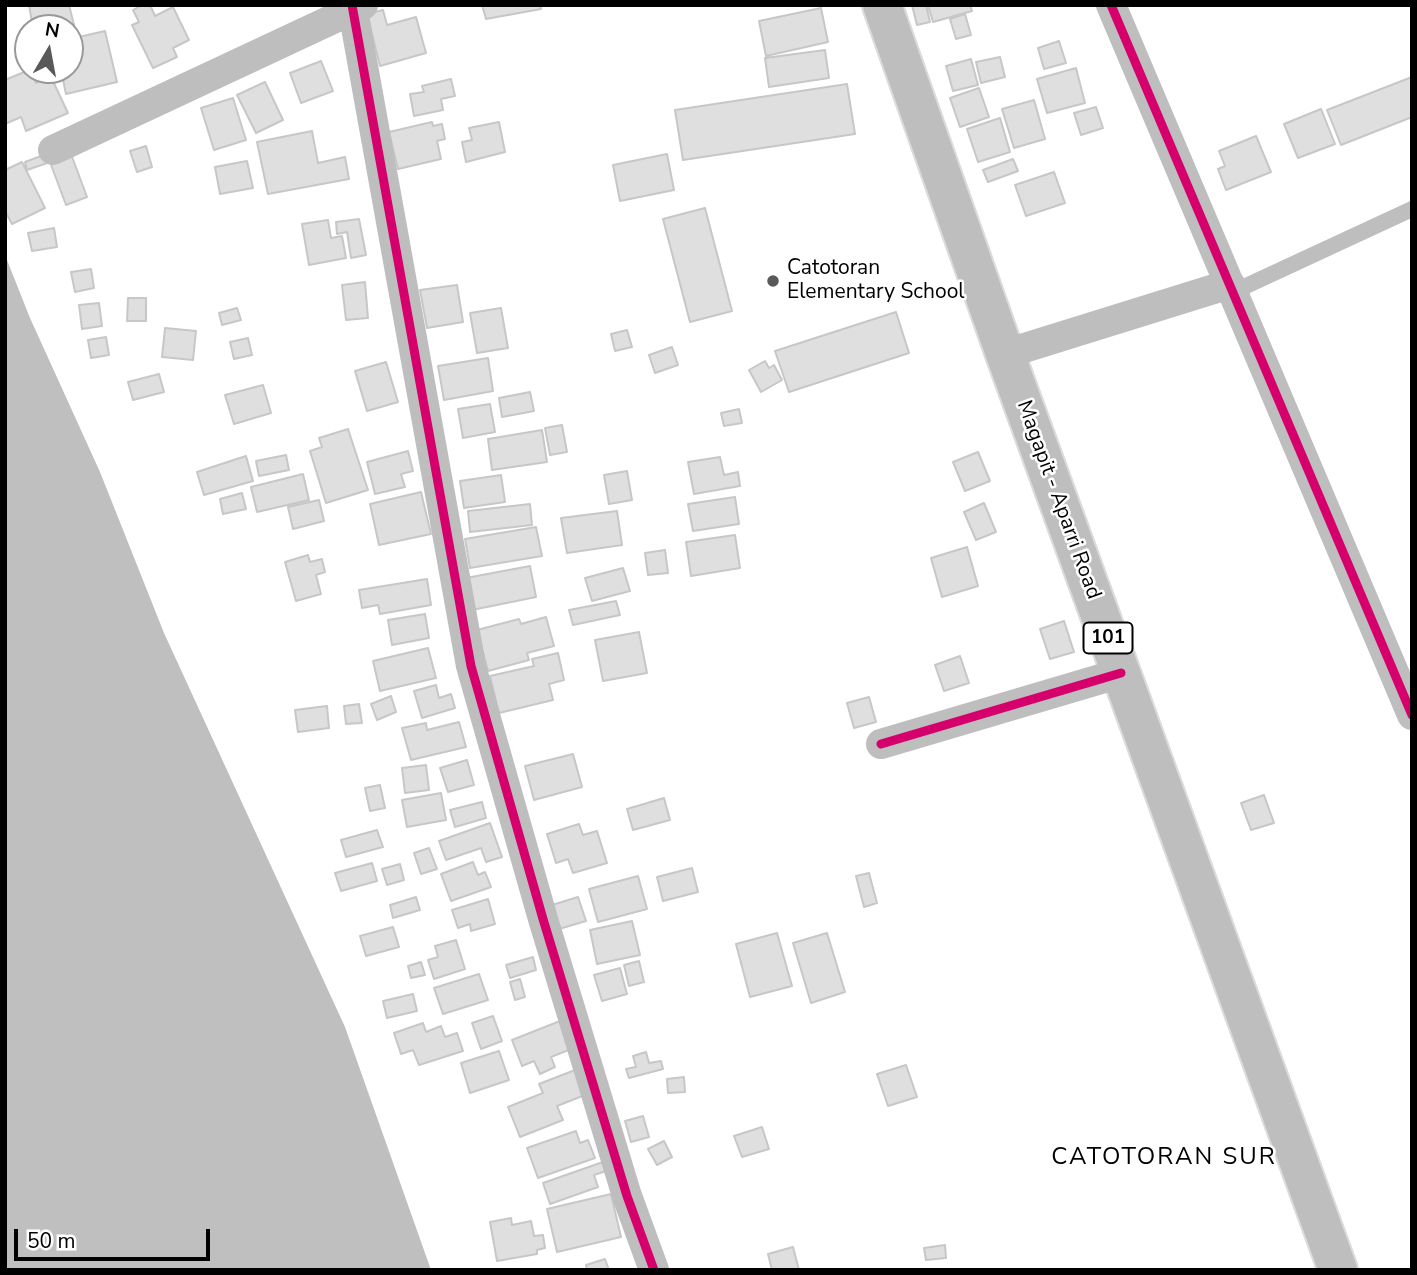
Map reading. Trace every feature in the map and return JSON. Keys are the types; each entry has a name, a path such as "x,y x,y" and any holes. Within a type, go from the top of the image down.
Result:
{"main road":[{"name":"Magapit - Aparri Road","path":"882,5 1005,354 1338,1270"}],"street":[{"path":"1111,5 1412,715"},
{"path":"53,149 356,7 471,667 627,1196 654,1270"},
{"path":"1005,354 1232,288"},
{"path":"881,744 1121,673"}],"lane":[{"path":"1232,288 1412,209"}],"shaded area":[{"path":"5,255 30,318 100,472 164,633 345,1027 431,1270 5,1270"}],"building":[{"path":"29,5 69,5 71,14 31,14"},
{"path":"142,5 150,5 155,16 173,7 189,40 173,48 177,57 153,68 132,25 139,22 133,10"},
{"path":"482,5 540,5 541,9 486,19"},
{"path":"912,5 926,5 930,22 917,25"},
{"path":"928,5 970,5 972,11 933,22"},
{"path":"821,8 828,42 766,56 759,21"},
{"path":"383,10 387,25 416,17 426,53 380,66 367,14"},
{"path":"965,14 971,35 956,39 950,19"},
{"path":"105,31 117,82 66,94 64,84 84,84 84,36"},
{"path":"1059,41 1066,63 1044,69 1038,48"},
{"path":"825,50 829,78 769,87 765,58"},
{"path":"1000,57 1005,77 981,83 976,62"},
{"path":"971,59 978,85 953,91 946,66"},
{"path":"321,61 333,91 301,103 290,73"},
{"path":"1076,68 1085,103 1047,113 1037,79"},
{"path":"14,76 14,84 54,84 68,113 26,131 21,117 5,124 5,80"},
{"path":"1412,77 1412,117 1341,145 1327,110"},
{"path":"451,79 455,96 441,99 443,110 414,116 410,94 424,92 422,86"},
{"path":"265,82 283,120 256,133 237,95"},
{"path":"847,84 855,134 683,160 675,110"},
{"path":"979,88 989,117 960,127 950,98"},
{"path":"233,98 246,140 214,150 201,108"},
{"path":"1034,100 1045,139 1014,148 1002,109"},
{"path":"1096,107 1103,128 1081,135 1074,113"},
{"path":"1321,109 1335,144 1298,158 1284,124"},
{"path":"1000,118 1010,152 978,162 967,129"},
{"path":"432,122 433,126 442,124 445,139 437,141 441,159 398,169 389,132"},
{"path":"499,122 505,152 466,162 462,142 472,140 469,128"},
{"path":"312,131 318,163 345,157 349,179 268,194 257,142"},
{"path":"1256,136 1271,172 1226,190 1218,169 1225,166 1219,151"},
{"path":"68,146 87,197 66,205 50,162 27,170 25,162"},
{"path":"146,146 152,167 137,172 130,151"},
{"path":"667,154 674,190 620,201 613,165"},
{"path":"1013,159 1018,171 988,182 983,170"},
{"path":"247,161 253,188 220,194 215,167"},
{"path":"22,162 45,208 12,224 5,211 5,170"},
{"path":"1054,172 1065,203 1026,216 1015,185"},
{"path":"705,208 732,311 690,322 663,219"},
{"path":"359,219 366,255 351,258 347,232 337,234 336,222"},
{"path":"328,220 331,238 342,236 346,258 309,265 302,224"},
{"path":"54,228 57,247 32,251 28,233"},
{"path":"91,269 94,288 75,292 71,272"},
{"path":"365,282 368,318 346,320 342,285"},
{"path":"457,285 463,322 427,328 420,290"},
{"path":"128,298 146,298 146,321 127,321"},
{"path":"99,303 102,326 82,329 79,305"},
{"path":"237,308 241,320 222,325 219,313"},
{"path":"501,308 508,348 477,353 470,313"},
{"path":"896,312 909,353 789,392 775,351"},
{"path":"165,328 196,331 193,360 162,357"},
{"path":"627,330 632,347 615,351 611,334"},
{"path":"106,337 109,355 91,358 88,340"},
{"path":"248,338 252,355 234,359 230,342"},
{"path":"672,347 678,365 655,373 649,355"},
{"path":"488,358 493,391 444,400 438,366"},
{"path":"765,361 769,368 774,365 782,380 761,392 749,370"},
{"path":"386,362 398,402 367,411 355,371"},
{"path":"159,374 164,392 133,400 128,382"},
{"path":"263,385 271,413 234,424 225,395"},
{"path":"530,392 534,411 502,417 499,398"},
{"path":"490,404 495,432 463,438 458,409"},
{"path":"739,409 742,423 724,426 721,413"},
{"path":"562,425 567,452 550,455 545,428"},
{"path":"348,429 368,490 326,503 310,451 322,447 319,438"},
{"path":"542,430 547,462 492,470 488,439"},
{"path":"408,451 413,471 401,474 405,487 375,494 367,462"},
{"path":"978,452 990,481 965,491 953,462"},
{"path":"286,455 289,470 259,476 256,461"},
{"path":"246,456 253,481 204,495 197,472"},
{"path":"720,457 724,475 738,472 740,486 694,494 688,462"},
{"path":"627,471 632,500 609,504 604,475"},
{"path":"303,474 309,500 257,512 251,487"},
{"path":"501,475 505,502 464,508 460,481"},
{"path":"421,492 431,534 379,545 370,504"},
{"path":"242,493 246,509 223,514 220,499"},
{"path":"735,497 739,524 693,531 688,504"},
{"path":"319,500 324,521 293,529 288,507"},
{"path":"984,503 996,532 976,540 964,512"},
{"path":"530,504 532,525 470,532 468,511"},
{"path":"617,511 622,545 567,553 561,518"},
{"path":"536,527 542,556 470,568 465,539"},
{"path":"735,535 740,568 691,576 686,542"},
{"path":"967,547 978,586 942,597 931,558"},
{"path":"665,550 668,573 648,575 645,553"},
{"path":"308,555 310,562 322,559 325,572 316,575 321,594 296,601 285,562"},
{"path":"530,566 536,597 472,610 466,578"},
{"path":"623,568 630,591 592,601 585,578"},
{"path":"427,579 431,605 380,614 378,605 362,608 359,590"},
{"path":"616,601 620,615 573,625 569,610"},
{"path":"425,614 429,638 392,645 388,620"},
{"path":"546,617 554,646 527,653 529,660 488,671 477,630 519,619 521,624"},
{"path":"1064,621 1074,652 1050,659 1040,629"},
{"path":"639,632 647,673 603,681 595,640"},
{"path":"428,648 436,678 380,691 373,661"},
{"path":"558,653 564,680 549,684 553,700 499,713 490,676 534,666 532,659"},
{"path":"960,656 969,683 944,691 935,665"},
{"path":"436,685 439,698 451,694 455,708 422,718 414,691"},
{"path":"391,696 396,712 377,720 371,704"},
{"path":"869,697 876,722 854,728 847,703"},
{"path":"359,704 362,723 346,724 344,706"},
{"path":"327,706 329,728 298,732 295,710"},
{"path":"459,722 466,747 411,760 402,728 426,723 427,730"},
{"path":"573,754 582,787 534,800 525,766"},
{"path":"467,760 474,785 448,792 440,768"},
{"path":"426,765 429,790 405,793 402,768"},
{"path":"380,785 385,808 370,811 365,788"},
{"path":"441,793 446,820 407,827 402,800"},
{"path":"1264,795 1274,823 1251,830 1241,803"},
{"path":"664,798 670,820 633,830 627,809"},
{"path":"482,802 486,818 455,827 450,810"},
{"path":"490,823 502,857 486,862 481,848 446,860 439,841"},
{"path":"579,824 583,835 597,831 607,863 573,873 568,859 556,863 547,834"},
{"path":"377,830 383,847 346,857 341,840"},
{"path":"429,848 437,869 421,874 414,853"},
{"path":"473,862 478,875 485,872 491,887 451,901 441,874"},
{"path":"372,863 377,881 341,891 335,873"},
{"path":"400,864 404,880 387,885 382,869"},
{"path":"692,868 698,892 663,901 657,877"},
{"path":"869,873 877,903 864,907 856,876"},
{"path":"638,876 647,909 598,922 589,889"},
{"path":"416,897 420,910 393,918 390,905"},
{"path":"578,897 586,921 559,929 552,905"},
{"path":"488,899 495,924 471,931 470,924 458,928 452,910"},
{"path":"632,921 640,955 597,964 590,930"},
{"path":"393,927 399,947 366,956 360,936"},
{"path":"777,933 792,986 750,997 736,944"},
{"path":"827,933 845,992 811,1003 793,943"},
{"path":"456,940 465,969 434,979 428,960 438,957 435,946"},
{"path":"533,957 536,970 510,978 506,965"},
{"path":"639,961 644,982 629,986 624,965"},
{"path":"421,962 425,975 411,978 408,966"},
{"path":"620,968 627,994 602,1001 594,975"},
{"path":"479,974 488,1000 443,1014 434,988"},
{"path":"520,979 525,997 515,1000 510,982"},
{"path":"413,994 417,1011 387,1018 383,1001"},
{"path":"493,1016 502,1041 481,1049 472,1023"},
{"path":"560,1021 571,1049 551,1057 555,1067 540,1074 534,1061 522,1066 512,1040"},
{"path":"423,1023 426,1032 441,1026 445,1037 457,1033 463,1051 419,1065 413,1050 401,1054 394,1033"},
{"path":"499,1051 509,1080 470,1093 461,1063"},
{"path":"646,1052 649,1063 661,1061 663,1069 629,1078 626,1069 636,1067 633,1056"},
{"path":"906,1065 917,1097 888,1106 877,1074"},
{"path":"575,1070 585,1095 557,1106 563,1120 520,1137 508,1107 543,1093 539,1084"},
{"path":"684,1077 685,1092 668,1093 667,1079"},
{"path":"643,1116 649,1137 631,1142 625,1121"},
{"path":"762,1127 769,1149 742,1157 734,1136"},
{"path":"576,1131 580,1143 588,1140 595,1158 538,1178 527,1148"},
{"path":"664,1141 672,1157 657,1165 648,1149"},
{"path":"603,1162 606,1171 594,1175 598,1187 550,1204 543,1183"},
{"path":"611,1194 621,1237 557,1252 547,1209"},
{"path":"511,1218 512,1225 531,1221 534,1236 543,1235 545,1248 537,1250 537,1254 497,1261 490,1222"},
{"path":"945,1245 946,1258 926,1260 924,1248"},
{"path":"793,1247 799,1270 772,1270 768,1254"},
{"path":"605,1259 609,1270 587,1270 586,1265"}],"cycle path":[{"path":"352,5 471,666 543,919 627,1196 654,1270"},
{"path":"1111,5 1412,715"},
{"path":"881,744 1121,673"}],"place":[{"name":"Catotoran Elementary School","path":"773,281"}],"district":[{"name":"CATOTORAN SUR","path":"1164,1158"}]}
